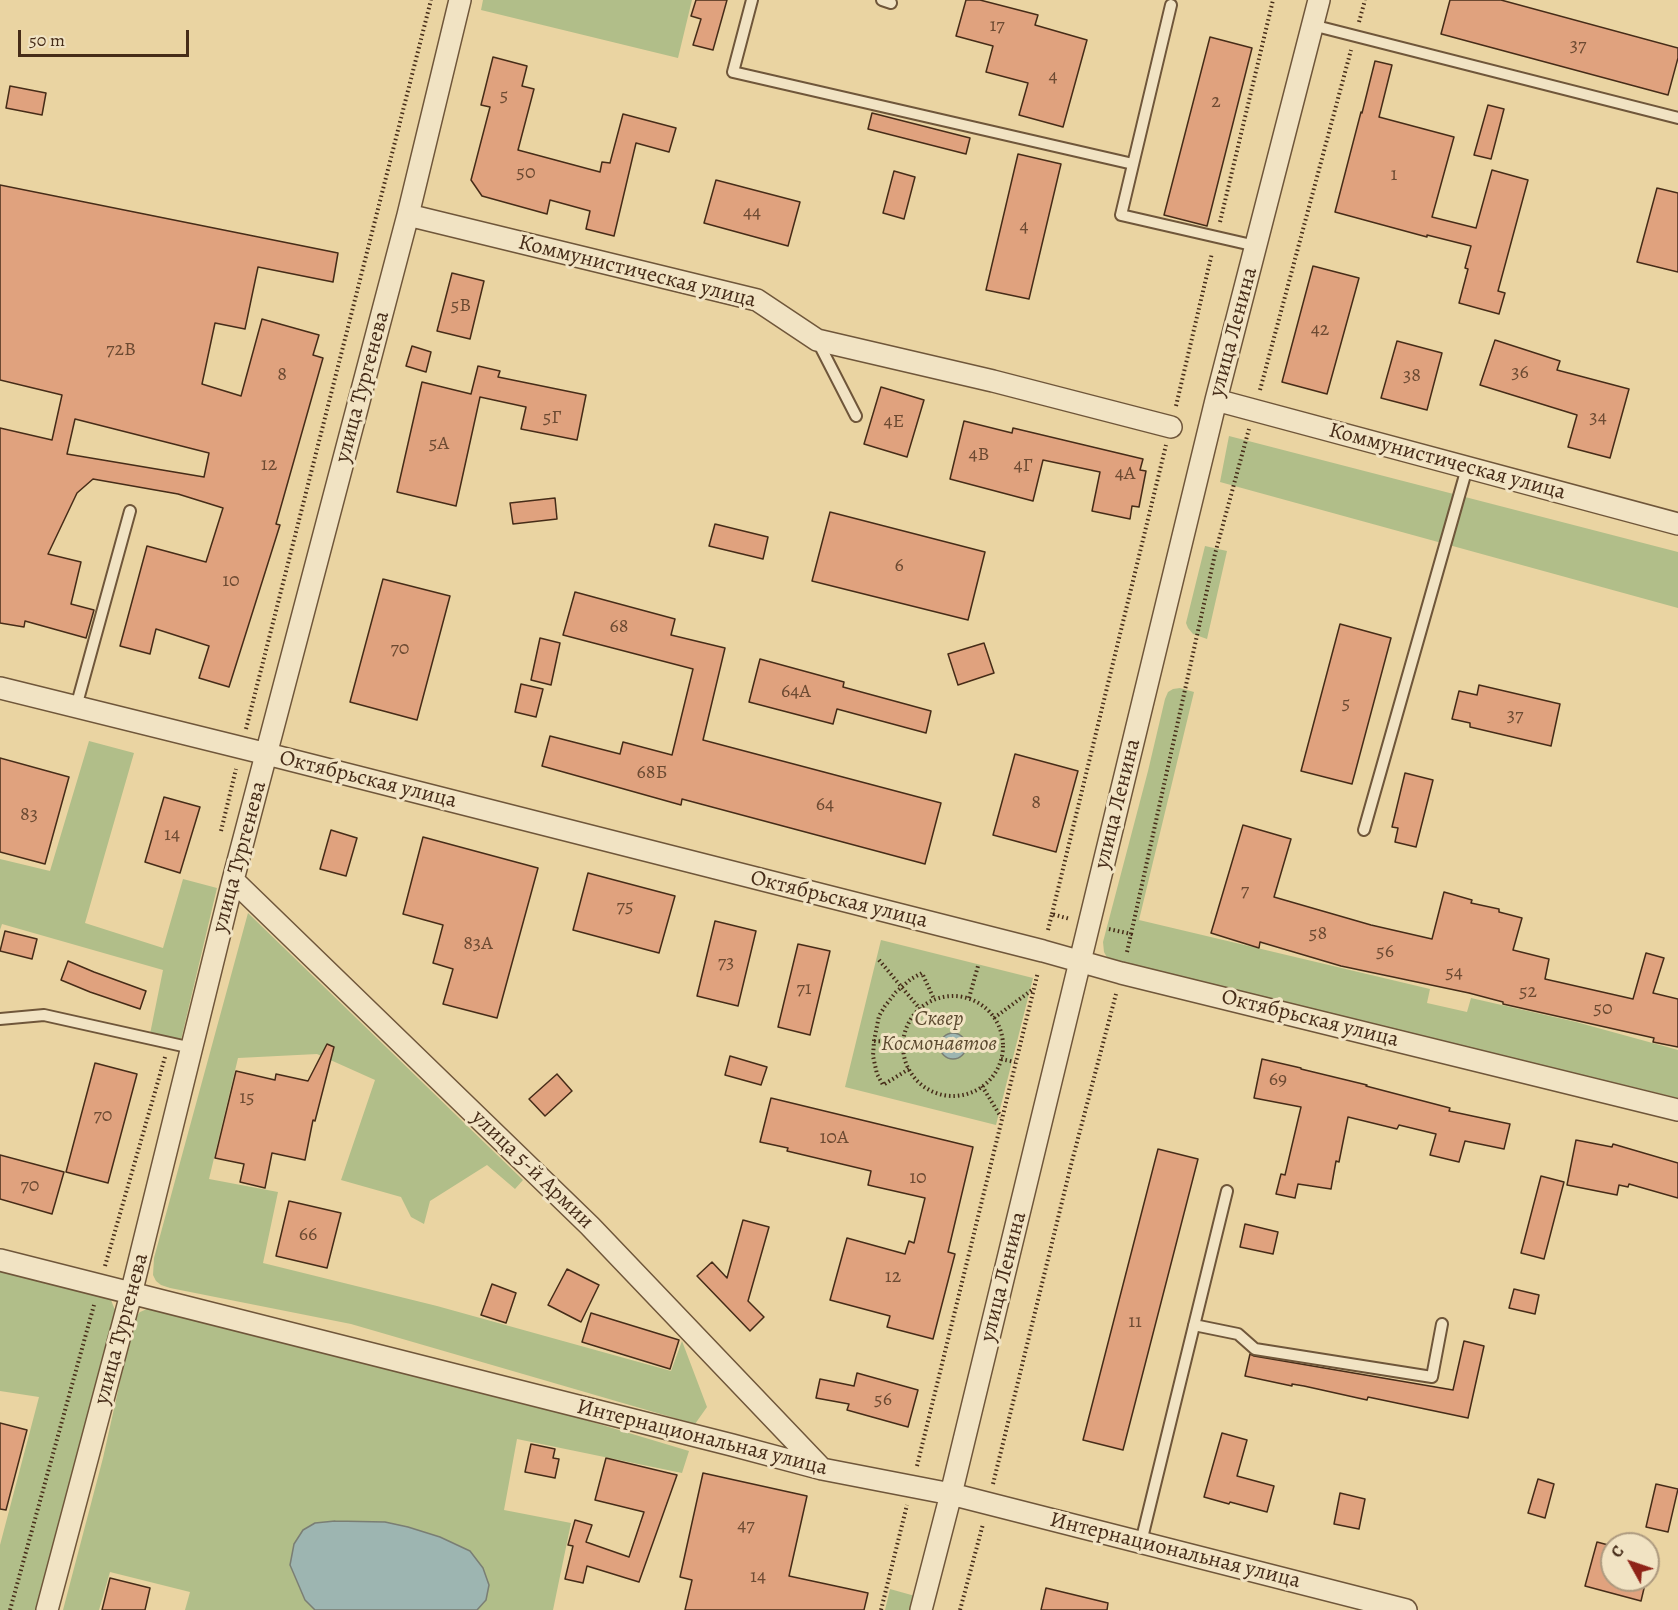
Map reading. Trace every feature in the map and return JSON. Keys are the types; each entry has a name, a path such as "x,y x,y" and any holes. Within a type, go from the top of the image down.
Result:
{"street":[{"name":"улица Тургенева","path":"47,1610 131,1294 233,880 408,215 460,0"},
{"name":"улица Ленина","path":"921,1610 1216,400 1319,0"},
{"name":"Коммунистическая улица","path":"408,215 757,300 817,340 993,381 1171,427"},
{"name":"Коммунистическая улица","path":"1216,400 1678,524"},
{"name":"Октябрьская улица","path":"0,688 267,754 1121,973 1678,1110"},
{"name":"улица 5-й Армии","path":"233,880 590,1226 822,1469"},
{"name":"Интернациональная улица","path":"0,1260 822,1469 951,1494 1406,1610"}],"lane":[{"path":"752,0 733,72 1133,164"},
{"path":"1171,5 1121,215 1256,246"},
{"path":"1312,25 1678,118"},
{"path":"817,340 856,416"},
{"path":"1364,830 1467,468"},
{"path":"76,707 130,511"},
{"path":"0,1019 44,1015 192,1048"},
{"path":"1141,1542 1227,1191"},
{"path":"1194,1325 1238,1334 1255,1349 1432,1377 1442,1324"}],"path":[{"path":"219,839 431,0"},
{"path":"1052,914 1273,0"},
{"path":"960,1610 1131,934"},
{"path":"879,960 920,1008"},
{"path":"969,998 978,966"},
{"path":"909,1069 883,1085 874,1064 874,1041 879,1017 901,986 922,973 934,999"},
{"path":"994,1018 1033,990"},
{"path":"950,996 969,998 986,1008 1001,1033 1001,1059 996,1071 975,1091 956,1096 936,1093 920,1083 904,1059 903,1042 909,1021 920,1008 934,999 950,996"},
{"path":"874,1041 903,1042"},
{"path":"10,1610 169,1043"},
{"path":"1001,1059 1015,1062"},
{"path":"982,1086 1002,1118"}],"green space":[{"path":"483,0 692,0 678,58 481,10"},
{"path":"1229,436 1678,552 1678,608 1220,482"},
{"path":"1205,546 1227,551 1207,639 1193,634 1186,623"},
{"path":"1180,688 1194,692 1139,920 1430,989 1427,1003 1467,1012 1471,998 1576,1022 1678,1050 1678,1098 1109,961 1104,952 1103,942 1165,699 1168,692"},
{"path":"89,741 134,753 85,923 163,948 183,879 217,888 181,1040 150,1034 163,970 2,924 0,930 0,859 50,871"},
{"path":"248,913 523,1180 515,1189 487,1165 430,1201 424,1224 411,1217 401,1197 341,1180 375,1080 317,1054 238,1058 209,1179 278,1192 263,1263 437,1306 671,1371 682,1341 707,1407 695,1424 351,1324 170,1288 156,1281 153,1275 154,1258"},
{"name":"Сквер Космонавтов","path":"881,940 1033,978 996,1125 845,1087"},
{"path":"0,1270 103,1296 111,1300 115,1310 40,1610 0,1610 0,1545 39,1397 0,1391"},
{"path":"157,1308 422,1371 689,1451 682,1473 517,1439 504,1510 571,1523 553,1610 477,1610 486,1600 440,1537 385,1522 335,1521 315,1523 303,1530 294,1544 290,1566 305,1600 315,1610 185,1610 190,1592 110,1572 99,1610 63,1610 103,1458 134,1319 140,1312"},
{"path":"890,1589 915,1596 911,1610 885,1610"}],"water":[{"path":"953,1033 962,1037 966,1046 962,1055 953,1059 944,1055 940,1046 944,1037"},
{"path":"385,1522 408,1527 440,1537 470,1551 483,1568 489,1585 486,1600 477,1610 315,1610 305,1600 290,1565 294,1544 303,1530 315,1523"}],"building":[{"path":"696,0 727,0 713,50 693,45 701,19 691,16"},
{"path":"966,0 980,0 1038,15 1035,25 1087,40 1063,127 1019,115 1028,83 986,72 993,46 956,36"},
{"path":"1450,0 1501,0 1678,48 1678,58 1668,95 1441,34"},
{"path":"1210,37 1252,48 1207,226 1164,215"},
{"path":"493,57 527,66 522,86 534,89 518,150 600,172 602,162 610,163 623,114 676,128 669,152 636,143 614,236 586,229 590,211 550,200 547,214 482,196 471,180 490,107 481,105"},
{"path":"1375,61 1392,65 1379,117 1454,137 1432,217 1476,228 1492,170 1528,180 1498,291 1505,293 1499,314 1459,303 1468,269 1465,268 1471,246 1427,235 1427,237 1335,212"},
{"path":"10,86 46,93 42,115 6,108"},
{"path":"1488,105 1504,109 1491,159 1474,155"},
{"path":"872,113 970,138 966,154 868,129"},
{"path":"1018,154 1061,164 1029,299 986,290"},
{"path":"894,171 915,177 904,219 883,213"},
{"path":"716,180 800,202 788,246 704,223"},
{"path":"0,185 338,253 333,282 258,267 245,329 215,323 202,384 241,396 262,319 319,335 313,355 323,358 276,524 280,525 229,687 199,678 209,646 156,629 150,654 120,646 147,546 206,562 223,508 178,494 93,479 77,493 48,554 81,562 71,604 94,610 86,638 25,621 24,627 0,623 0,428 52,440 62,395 0,380","holes":["75,419 209,453 204,477 67,454"]},
{"path":"1657,188 1678,193 1678,272 1637,262"},
{"path":"1313,266 1359,278 1327,394 1282,382"},
{"path":"452,273 484,281 470,339 437,331"},
{"path":"1495,340 1560,361 1557,370 1629,389 1610,458 1568,447 1577,415 1480,385"},
{"path":"1397,341 1442,353 1427,410 1381,398"},
{"path":"412,346 431,352 426,372 406,366"},
{"path":"478,366 500,371 498,377 586,395 577,440 521,429 526,407 480,397 456,506 397,492 422,382 471,394"},
{"path":"881,387 924,400 907,457 864,444"},
{"path":"964,421 1012,433 1013,428 1143,459 1140,470 1146,471 1139,507 1132,506 1130,519 1092,511 1100,472 1043,460 1033,501 950,479"},
{"path":"555,498 557,519 513,524 510,503"},
{"path":"830,512 985,552 968,620 812,581"},
{"path":"715,524 768,537 763,559 709,546"},
{"path":"383,579 450,596 417,720 350,702"},
{"path":"575,592 675,619 671,635 725,648 703,740 941,803 925,864 682,799 681,805 542,766 550,736 620,754 623,742 672,755 693,669 563,635"},
{"path":"1340,624 1391,638 1352,784 1301,771"},
{"path":"540,638 560,643 551,685 531,680"},
{"path":"984,643 994,673 958,685 948,654"},
{"path":"760,659 844,682 843,687 931,711 926,733 837,709 833,724 749,702"},
{"path":"521,684 543,689 536,717 515,712"},
{"path":"1479,685 1560,704 1551,746 1470,727 1470,723 1452,719 1459,691 1477,695"},
{"path":"1015,754 1078,771 1056,852 993,835"},
{"path":"0,758 69,777 45,864 0,852"},
{"path":"1405,773 1433,780 1416,847 1395,842 1398,828 1392,827"},
{"path":"164,797 200,807 180,873 145,862"},
{"path":"1243,825 1291,839 1274,897 1371,925 1432,939 1444,892 1472,900 1471,903 1499,909 1499,912 1522,918 1513,950 1549,959 1545,979 1633,999 1646,953 1664,958 1653,993 1678,999 1678,1047 1653,1042 1654,1038 1503,1004 1503,1002 1469,993 1341,966 1260,942 1259,948 1211,933"},
{"path":"331,830 357,838 346,876 320,869"},
{"path":"423,837 538,868 497,1018 443,1004 453,969 433,963 443,925 403,914"},
{"path":"588,873 675,896 659,953 573,930"},
{"path":"715,921 756,931 738,1006 697,996"},
{"path":"5,931 37,939 32,959 0,951"},
{"path":"798,944 830,951 810,1035 778,1027"},
{"path":"68,961 146,991 140,1009 61,980"},
{"path":"327,1044 334,1047 315,1121 313,1120 305,1160 272,1153 265,1188 240,1182 244,1164 215,1158 236,1071 275,1080 276,1074 308,1081"},
{"path":"730,1056 767,1067 761,1085 725,1075"},
{"path":"1262,1059 1450,1108 1449,1111 1510,1124 1504,1149 1465,1141 1459,1162 1430,1155 1436,1134 1399,1125 1397,1129 1348,1117 1331,1189 1298,1184 1295,1198 1276,1194 1281,1174 1285,1175 1301,1107 1254,1098"},
{"path":"95,1063 137,1074 108,1183 66,1172"},
{"path":"557,1074 572,1091 545,1116 529,1099"},
{"path":"771,1098 973,1147 948,1252 955,1254 933,1339 887,1327 890,1316 830,1300 847,1238 905,1254 909,1241 914,1243 925,1198 868,1185 871,1171 787,1151 788,1148 760,1142"},
{"path":"1576,1140 1612,1147 1613,1144 1678,1163 1678,1198 1629,1184 1628,1187 1619,1185 1617,1195 1567,1185"},
{"path":"1158,1149 1198,1159 1123,1450 1083,1440"},
{"path":"0,1155 64,1172 52,1214 0,1199"},
{"path":"1541,1176 1564,1182 1544,1259 1521,1253"},
{"path":"289,1201 341,1213 327,1268 276,1256"},
{"path":"743,1220 769,1227 748,1301 764,1317 750,1331 697,1276 712,1262 727,1278"},
{"path":"1245,1224 1278,1232 1273,1254 1240,1247"},
{"path":"567,1269 599,1285 581,1322 548,1305"},
{"path":"492,1284 516,1293 506,1323 481,1315"},
{"path":"1514,1289 1539,1295 1535,1314 1509,1308"},
{"path":"591,1313 679,1340 670,1369 582,1342"},
{"path":"1464,1341 1484,1346 1468,1418 1368,1397 1367,1400 1245,1376 1250,1354 1453,1390"},
{"path":"857,1373 918,1390 908,1427 847,1410 849,1404 816,1398 820,1379 854,1386"},
{"path":"0,1423 27,1430 6,1510 0,1509"},
{"path":"1222,1433 1247,1440 1237,1476 1274,1486 1267,1512 1204,1497"},
{"path":"531,1444 555,1449 553,1458 559,1459 555,1478 525,1472"},
{"path":"606,1458 677,1475 639,1582 587,1566 583,1583 565,1579 573,1546 568,1545 575,1520 592,1525 586,1542 629,1557 644,1512 595,1500"},
{"path":"703,1473 807,1496 789,1576 868,1593 864,1610 685,1610 692,1580 680,1577"},
{"path":"1538,1479 1554,1484 1545,1518 1528,1513"},
{"path":"1656,1484 1678,1489 1668,1532 1646,1527"},
{"path":"1340,1493 1365,1499 1359,1529 1334,1524"},
{"path":"1597,1542 1600,1543 1600,1590 1585,1586"},
{"path":"110,1578 150,1588 145,1610 102,1610"},
{"path":"1046,1588 1108,1603 1107,1610 1041,1610"},
{"path":"1607,1592 1643,1592 1641,1601"}]}
